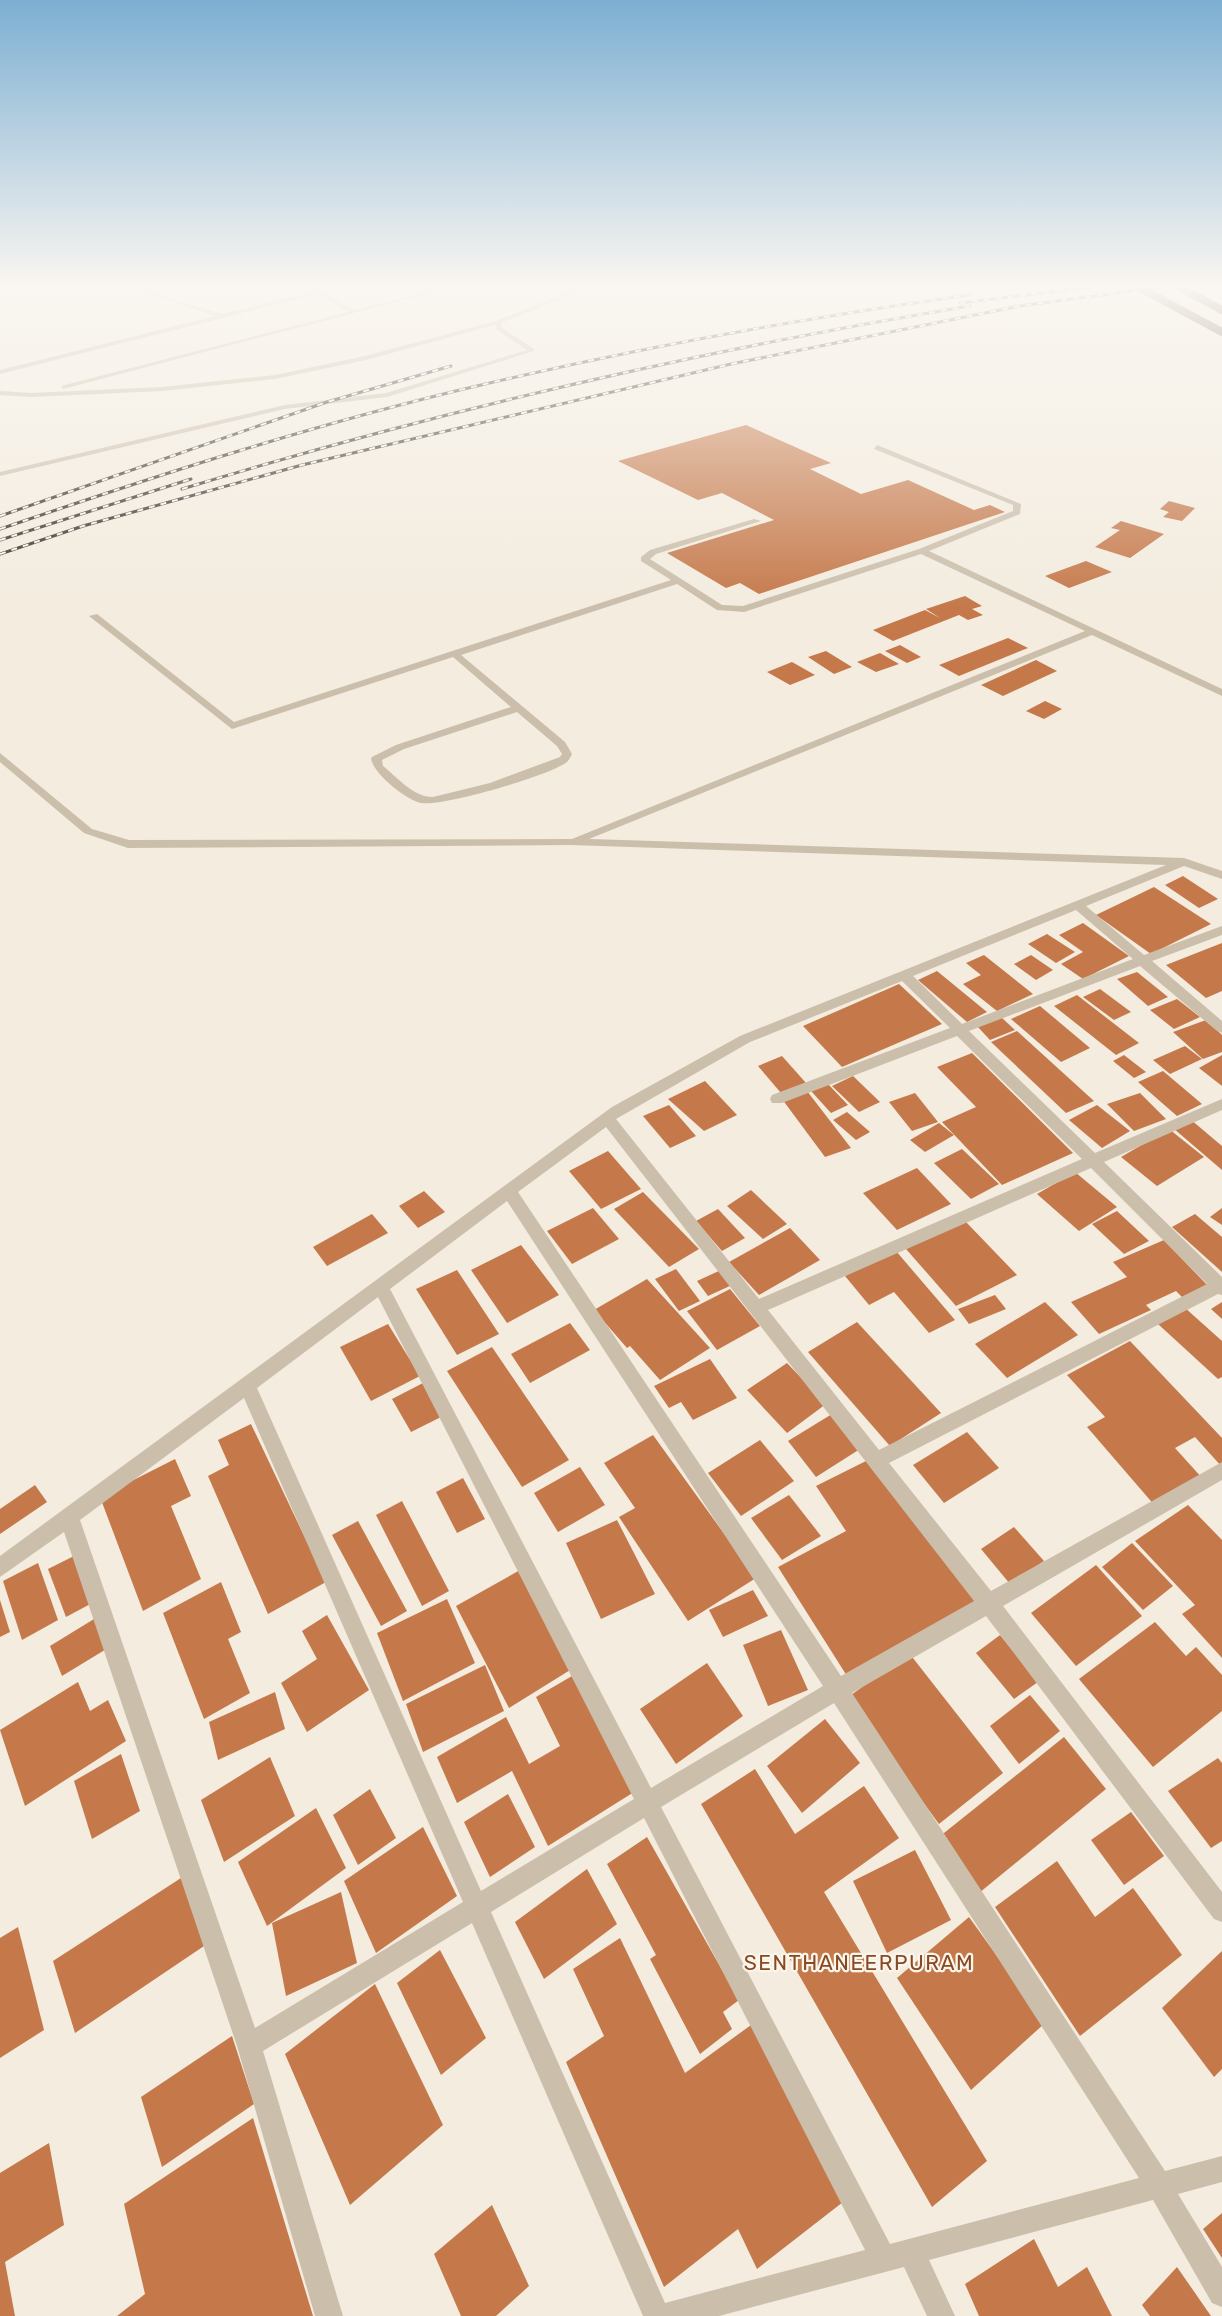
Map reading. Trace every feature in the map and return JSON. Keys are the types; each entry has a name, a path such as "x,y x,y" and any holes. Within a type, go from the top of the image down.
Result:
{"street":[{"path":"31,394 42,391"},
{"path":"0,393 108,391"},
{"path":"0,474 285,407 397,391"},
{"path":"757,521 653,552 644,559 720,608 744,609 922,550 1017,512 1017,504 877,447"},
{"path":"922,550 1222,693"},
{"path":"94,616 232,726 678,581"},
{"path":"571,842 1094,631"},
{"path":"455,654 561,744 567,754 564,759 477,790 429,801 420,799 374,762 379,756 400,747 516,708"},
{"path":"0,756 88,831 128,844 571,842 1089,861 1184,862 1222,875"},
{"path":"0,1568 607,1118 745,1039 1184,862"},
{"path":"1077,905 1140,961 1222,1028"},
{"path":"777,1099 1222,930"},
{"path":"876,1461 1221,1286 904,975"},
{"path":"756,1308 1222,1104"},
{"path":"607,1118 990,1605 1222,1911"},
{"path":"508,1191 838,1690 1159,2186 1222,2293"},
{"path":"380,1286 884,2258"},
{"path":"248,1385 479,1906 657,2316"},
{"path":"249,2046 838,1690 990,1605 1222,1470"},
{"path":"69,1517 249,2046 329,2316"},
{"path":"668,2316 699,2312 884,2258 1222,2169"},
{"path":"911,2252 941,2316"}],"building":[{"path":"746,425 831,463 810,469 861,494 908,480 974,510 990,505 1005,512 759,594 740,583 726,588 667,553 774,520 722,493 698,500 618,461"},
{"path":"1169,501 1195,508 1182,521 1163,517 1169,512 1160,509"},
{"path":"1121,521 1164,534 1130,558 1095,547 1120,530 1111,528"},
{"path":"1086,561 1112,572 1069,588 1045,576"},
{"path":"965,596 982,606 972,609 983,615 968,620 959,615 893,641 873,630 925,610 940,618 926,609"},
{"path":"1008,638 1028,648 959,676 939,665"},
{"path":"900,645 921,657 907,663 885,651"},
{"path":"826,651 852,667 834,674 808,657"},
{"path":"880,653 899,664 876,672 857,662"},
{"path":"1036,660 1057,671 1003,696 981,685"},
{"path":"792,662 815,675 790,685 767,672"},
{"path":"1045,701 1062,709 1044,719 1026,711"},
{"path":"1183,876 1218,899 1199,908 1165,885"},
{"path":"1154,887 1211,924 1151,954 1096,915"},
{"path":"1083,923 1129,956 1083,979 1061,964 1083,952 1059,935"},
{"path":"1047,934 1075,952 1056,963 1028,944"},
{"path":"1222,943 1222,991 1206,998 1166,965"},
{"path":"984,955 1033,994 997,1011 963,984 981,975 966,963"},
{"path":"1031,955 1053,970 1036,980 1014,964"},
{"path":"937,971 987,1012 967,1022 918,980"},
{"path":"1137,972 1168,997 1148,1006 1117,979"},
{"path":"899,984 942,1024 842,1067 803,1026"},
{"path":"1100,989 1131,1012 1114,1020 1083,997"},
{"path":"1077,995 1139,1043 1116,1055 1054,1006"},
{"path":"1177,999 1200,1017 1174,1029 1150,1010"},
{"path":"1040,1006 1090,1048 1061,1062 1011,1019"},
{"path":"1001,1017 1015,1030 990,1040 977,1026"},
{"path":"1206,1020 1222,1035 1222,1052 1203,1059 1173,1032"},
{"path":"1017,1031 1094,1101 1066,1113 991,1042"},
{"path":"1185,1046 1202,1059 1170,1074 1153,1060"},
{"path":"972,1053 1073,1153 1002,1185 942,1122 976,1107 937,1067"},
{"path":"1124,1055 1146,1072 1134,1078 1113,1061"},
{"path":"1222,1055 1222,1086 1199,1068"},
{"path":"782,1056 806,1083 781,1093 758,1066"},
{"path":"1163,1071 1202,1104 1177,1116 1138,1082"},
{"path":"853,1076 880,1102 859,1112 832,1086"},
{"path":"705,1081 737,1115 704,1131 668,1099"},
{"path":"828,1084 848,1105 831,1113 811,1091"},
{"path":"807,1091 851,1148 825,1157 782,1099"},
{"path":"915,1093 938,1122 912,1131 889,1102"},
{"path":"1140,1093 1166,1119 1134,1131 1107,1104"},
{"path":"669,1105 696,1136 670,1148 643,1116"},
{"path":"1097,1105 1130,1131 1102,1148 1069,1120"},
{"path":"847,1112 870,1132 856,1140 833,1120"},
{"path":"1190,1119 1222,1146 1222,1170 1173,1128"},
{"path":"939,1123 954,1135 925,1152 910,1140"},
{"path":"1169,1129 1204,1157 1157,1186 1121,1157"},
{"path":"962,1149 999,1184 971,1199 934,1163"},
{"path":"608,1151 641,1189 601,1209 569,1171"},
{"path":"917,1168 951,1204 897,1230 863,1193"},
{"path":"1075,1172 1117,1207 1079,1231 1037,1194"},
{"path":"751,1190 787,1224 763,1239 727,1206"},
{"path":"424,1191 445,1212 418,1228 399,1206"},
{"path":"643,1192 699,1249 669,1267 614,1209"},
{"path":"593,1208 619,1239 572,1264 547,1231"},
{"path":"1222,1208 1222,1225 1210,1217"},
{"path":"718,1209 745,1238 722,1251 696,1221"},
{"path":"1117,1211 1149,1241 1124,1254 1092,1224"},
{"path":"372,1214 388,1233 327,1266 313,1247"},
{"path":"1195,1214 1222,1237 1222,1272 1172,1227"},
{"path":"965,1221 1017,1275 956,1306 906,1249"},
{"path":"790,1228 820,1260 759,1295 729,1262"},
{"path":"1164,1240 1207,1285 1182,1297 1176,1291 1146,1305 1151,1310 1099,1334 1071,1302 1127,1277 1113,1262"},
{"path":"521,1245 559,1295 507,1323 471,1270"},
{"path":"896,1251 955,1320 929,1333 894,1292 869,1305 845,1276"},
{"path":"676,1269 700,1301 679,1311 655,1279"},
{"path":"457,1270 499,1334 457,1355 416,1289"},
{"path":"721,1270 732,1285 708,1296 697,1281"},
{"path":"647,1279 710,1348 660,1380 630,1346 627,1348 594,1310"},
{"path":"730,1289 760,1326 717,1350 687,1311"},
{"path":"995,1295 1006,1309 969,1324 958,1309"},
{"path":"1045,1302 1078,1335 1007,1378 975,1344"},
{"path":"1222,1302 1222,1319 1211,1309"},
{"path":"1184,1307 1222,1341 1222,1377 1218,1379 1158,1324"},
{"path":"857,1322 941,1413 890,1446 808,1352"},
{"path":"570,1323 590,1350 530,1383 511,1354"},
{"path":"388,1324 420,1376 371,1401 340,1347"},
{"path":"1130,1341 1222,1438 1222,1467 1195,1437 1175,1448 1203,1479 1156,1507 1087,1427 1105,1417 1067,1375"},
{"path":"492,1347 569,1460 522,1487 447,1371"},
{"path":"710,1359 737,1398 693,1420 681,1402 669,1408 654,1386"},
{"path":"787,1363 826,1404 787,1433 747,1390"},
{"path":"423,1383 443,1416 411,1432 392,1399"},
{"path":"832,1414 860,1449 816,1477 788,1441"},
{"path":"251,1424 326,1582 268,1614 208,1476 229,1465 218,1440"},
{"path":"967,1432 999,1468 944,1503 913,1465"},
{"path":"653,1435 756,1578 688,1621 619,1517 635,1508 604,1463"},
{"path":"760,1440 794,1481 741,1516 708,1473"},
{"path":"872,1458 976,1602 847,1676 778,1567 846,1531 816,1486"},
{"path":"175,1459 191,1496 171,1506 201,1579 143,1611 100,1497"},
{"path":"580,1467 605,1505 558,1532 534,1493"},
{"path":"463,1478 485,1519 457,1533 436,1492"},
{"path":"35,1485 47,1502 0,1534 0,1509"},
{"path":"789,1495 821,1536 782,1560 751,1518"},
{"path":"402,1501 449,1591 422,1606 376,1515"},
{"path":"1188,1505 1222,1540 1222,1658 1182,1614 1195,1605 1135,1541"},
{"path":"617,1520 655,1594 601,1619 566,1543"},
{"path":"358,1521 407,1611 381,1626 332,1535"},
{"path":"1014,1527 1044,1561 1010,1584 981,1549"},
{"path":"1132,1543 1173,1586 1143,1610 1102,1567"},
{"path":"76,1555 94,1602 66,1617 48,1569"},
{"path":"38,1563 58,1620 22,1640 3,1581"},
{"path":"1096,1565 1142,1616 1076,1666 1031,1613"},
{"path":"520,1570 575,1667 509,1708 456,1606"},
{"path":"221,1582 241,1632 228,1639 250,1693 204,1719 163,1613"},
{"path":"753,1590 768,1616 723,1637 709,1610"},
{"path":"447,1599 475,1663 403,1701 377,1633"},
{"path":"0,1600 10,1632 0,1637"},
{"path":"327,1615 369,1690 307,1732 281,1683 317,1659 302,1631"},
{"path":"94,1619 108,1648 62,1676 50,1646"},
{"path":"1155,1622 1186,1656 1196,1647 1222,1675 1222,1711 1153,1767 1079,1679"},
{"path":"781,1630 808,1690 768,1706 743,1645"},
{"path":"1000,1635 1038,1682 1014,1699 976,1653"},
{"path":"909,1653 1003,1773 939,1824 847,1698"},
{"path":"707,1663 743,1716 676,1764 640,1709"},
{"path":"485,1665 504,1711 423,1752 406,1704"},
{"path":"572,1676 634,1792 548,1846 512,1771 457,1803 437,1757 506,1717 529,1764 560,1746 536,1697"},
{"path":"78,1682 90,1711 108,1700 126,1741 25,1806 0,1730"},
{"path":"275,1692 285,1729 218,1760 209,1722"},
{"path":"1030,1695 1060,1731 1019,1764 990,1726"},
{"path":"825,1719 860,1763 802,1813 767,1766"},
{"path":"1064,1737 1106,1789 979,1893 939,1837"},
{"path":"121,1754 140,1811 92,1839 74,1781"},
{"path":"270,1757 295,1816 224,1862 201,1800"},
{"path":"1218,1758 1222,1763 1222,1841 1211,1848 1168,1791"},
{"path":"755,1769 795,1834 864,1786 899,1838 824,1892 987,2161 932,2207 701,1804"},
{"path":"370,1789 396,1838 358,1865 333,1815"},
{"path":"508,1794 535,1847 490,1877 464,1822"},
{"path":"316,1808 346,1868 267,1926 238,1862"},
{"path":"1131,1812 1164,1856 1124,1885 1091,1840"},
{"path":"423,1827 457,1896 376,1953 344,1881"},
{"path":"647,1837 739,2000 723,2012 732,2029 700,2054 650,1959 656,1955 607,1864"},
{"path":"915,1850 951,1920 887,1953 853,1881"},
{"path":"1057,1861 1095,1917 1133,1888 1182,1955 1080,2036 995,1907"},
{"path":"587,1869 617,1924 544,1979 515,1922"},
{"path":"181,1878 207,1944 75,2033 53,1961"},
{"path":"341,1892 357,1963 286,1996 272,1923"},
{"path":"969,1917 1045,2023 971,2090 897,1978"},
{"path":"18,1927 44,2030 0,2058 0,1938"},
{"path":"620,1938 685,2073 751,2025 843,2202 757,2269 738,2229 664,2287 566,2062 604,2036 573,1969"},
{"path":"440,1950 486,2038 441,2075 397,1983"},
{"path":"1222,1951 1222,2069 1214,2077 1162,2008"},
{"path":"375,1984 443,2125 350,2205 285,2054"},
{"path":"232,2036 254,2104 162,2167 141,2097"},
{"path":"253,2118 313,2316 117,2316 145,2294 124,2204"},
{"path":"49,2143 64,2225 5,2262 15,2316 0,2316 0,2173"},
{"path":"492,2205 529,2286 496,2316 461,2316 434,2254"},
{"path":"1222,2213 1222,2258 1203,2229"},
{"path":"1034,2239 1058,2287 1087,2267 1112,2316 979,2316 965,2284"},
{"path":"1177,2267 1211,2316 1150,2316 1142,2305"}],"railway":[{"path":"0,516 327,402 365,391"},
{"path":"0,529 239,451 359,416 456,391"},
{"path":"182,489 377,433 544,391"},
{"path":"0,554 83,526 302,465 616,391"},
{"path":"0,540 191,479"}],"district":[{"name":"SENTHANEERPURAM","path":"859,1963"}]}
